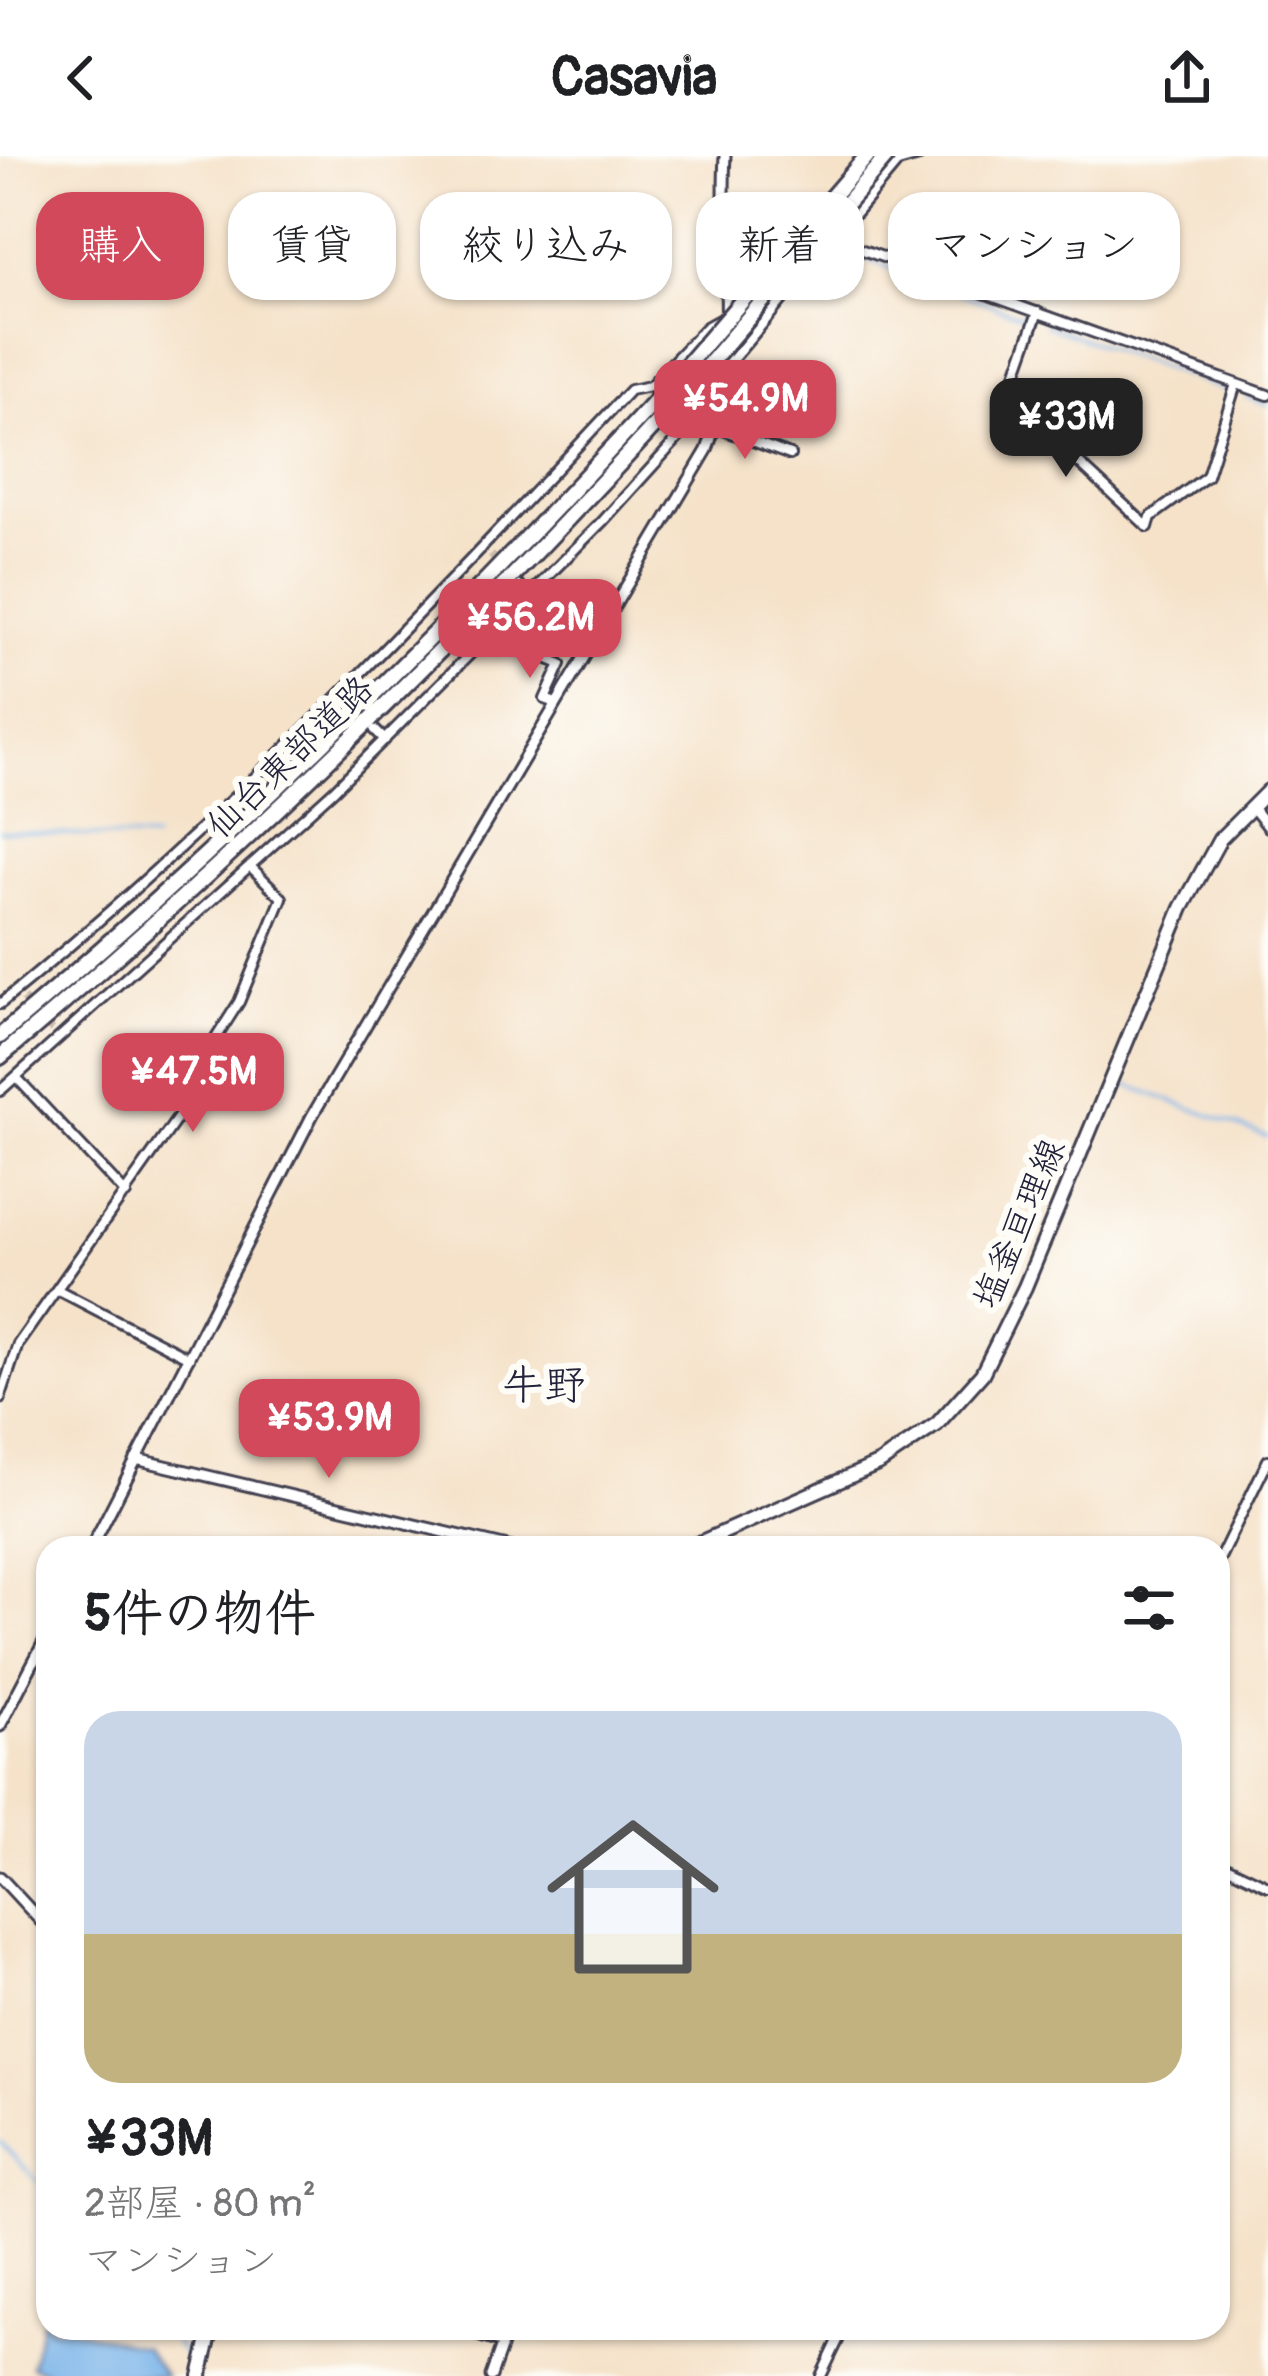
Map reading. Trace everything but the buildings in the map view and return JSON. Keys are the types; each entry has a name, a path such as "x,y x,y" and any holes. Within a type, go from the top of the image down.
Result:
{"highway":[{"name":"仙台東部道路","path":"0,1057 177,903 325,765 534,555 661,396 867,156"},
{"name":"仙台東部道路","path":"0,1036 238,826 331,737 509,559 890,158"}],"main road":[{"name":"塩釜亘理線","path":"715,1536 880,1463 937,1424 982,1374 1025,1287 1182,908 1220,839 1268,791"},
{"path":"200,2376 209,2340"}],"street":[{"path":"97,1536 312,1116 693,474 715,428 726,317 725,156"},
{"path":"864,197 890,158 919,156"},
{"path":"864,250 1268,395"},
{"path":"722,372 784,300"},
{"path":"1038,312 1004,408 1066,452 1148,527 1151,517 1208,476 1236,384"},
{"path":"661,396 706,327 726,317"},
{"path":"0,1004 19,995 194,833 487,552 630,391 692,401 699,415"},
{"path":"0,1090 252,868 491,636 699,415 720,410"},
{"path":"715,428 790,455"},
{"path":"520,586 529,596"},
{"path":"491,636 561,664 545,699 556,704"},
{"path":"339,696 348,705"},
{"path":"375,730 385,740"},
{"path":"1251,806 1268,827"},
{"path":"0,1399 18,1344 191,1099 211,1046 239,1002 283,898 252,868"},
{"path":"52,1030 60,1038"},
{"path":"16,1077 126,1194"},
{"path":"58,1290 189,1358"},
{"path":"136,1459 461,1536"},
{"path":"1230,1538 1268,1460"},
{"path":"0,1726 36,1657"},
{"path":"1230,1868 1268,1886"},
{"path":"0,1876 36,1916"},
{"path":"493,2340 502,2343"},
{"path":"491,2376 503,2340"},
{"path":"821,2376 838,2340"}],"water":[{"path":"37,2340 116,2340 144,2347 165,2376 55,2376 31,2366"}],"waterway":[{"path":"864,258 1025,317"},
{"path":"1045,325 1225,390"},
{"path":"1246,397 1268,405"},
{"path":"0,831 154,839"},
{"path":"1117,1081 1268,1137"},
{"path":"0,2142 36,2180"},
{"path":"174,2340 186,2359"}],"tunnel":[{"path":"491,555 503,568"},
{"path":"348,705 370,725"},
{"path":"23,999 52,1030"}],"district":[{"name":"牛野","path":"544,1384"}]}
